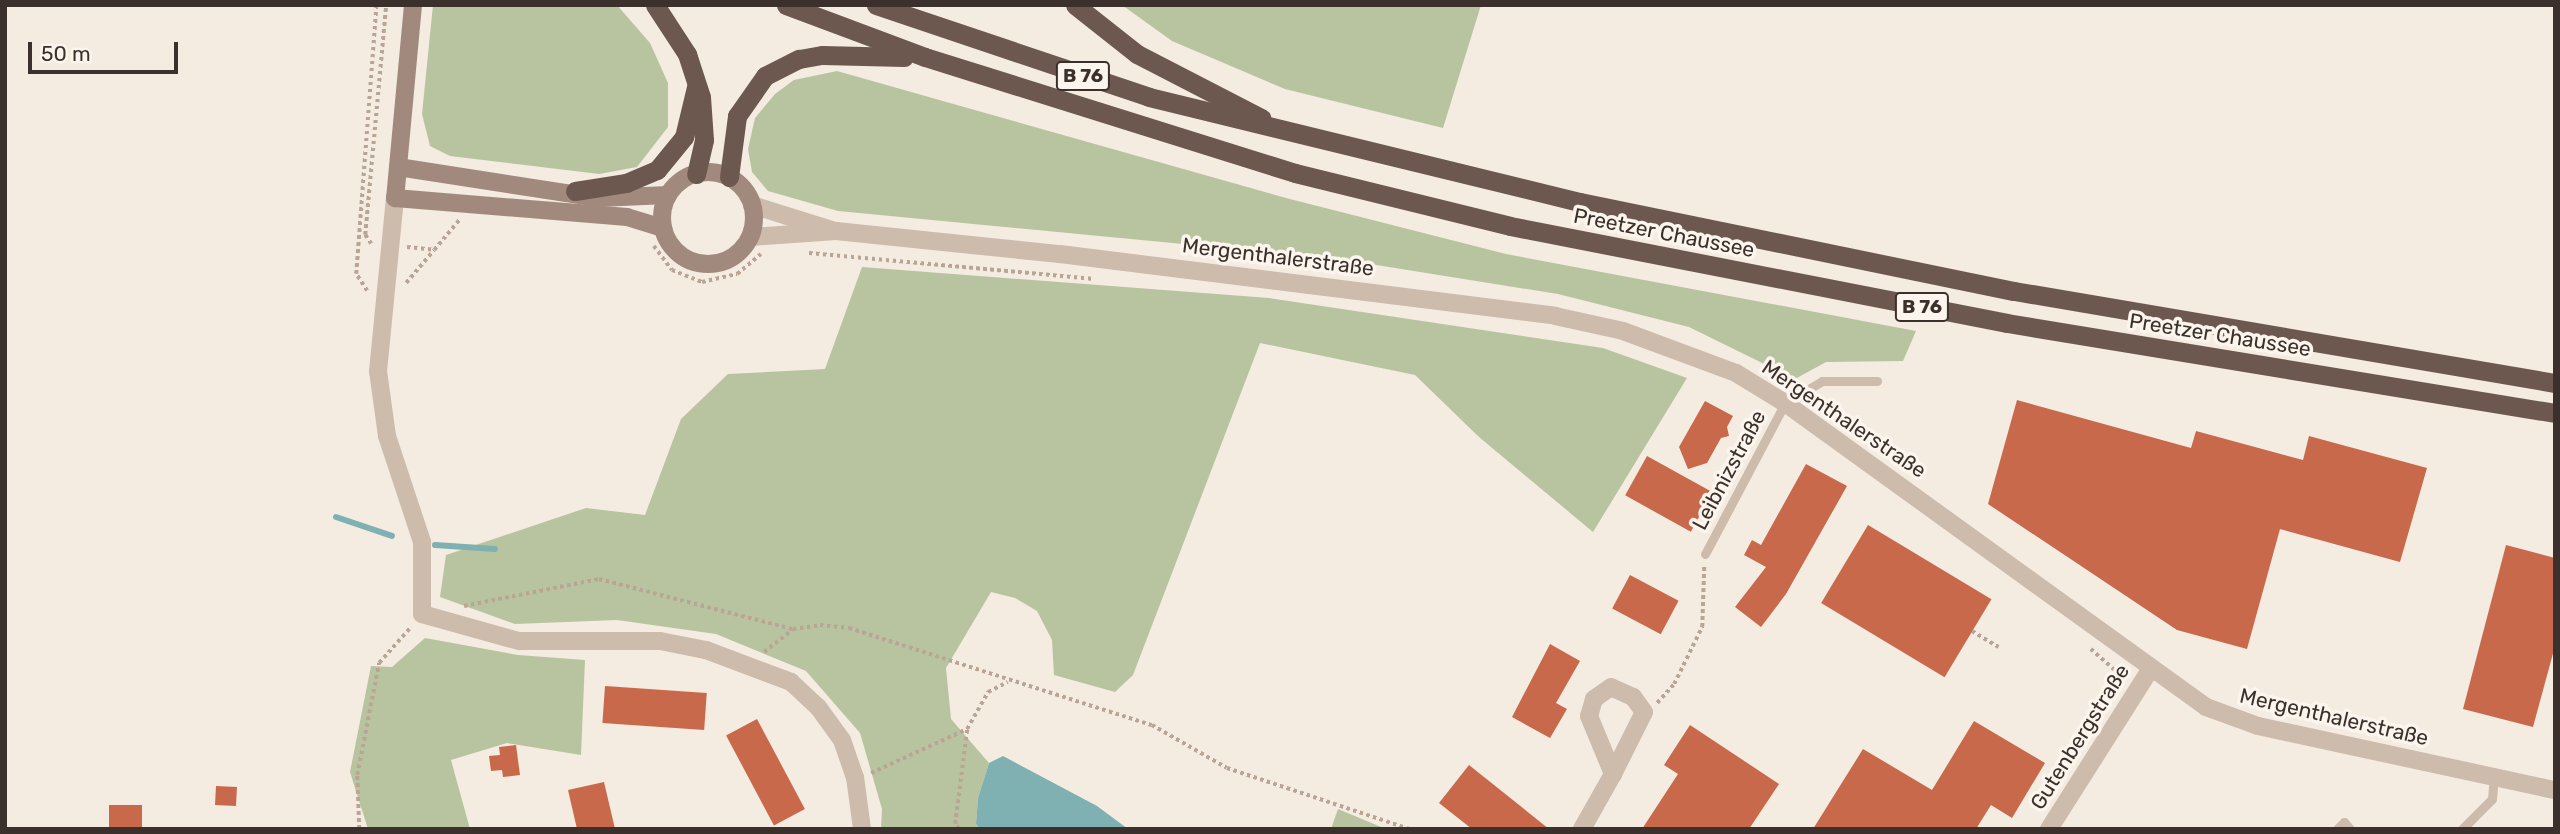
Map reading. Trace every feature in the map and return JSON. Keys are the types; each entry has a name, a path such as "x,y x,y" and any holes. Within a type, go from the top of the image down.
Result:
{"highway":[{"path":"655,5 687,54 696,87 705,126 696,174"},
{"name":"Preetzer Chaussee","path":"786,5 925,57 1295,173 1510,226 2007,323 2555,413"},
{"name":"Preetzer Chaussee","path":"876,5 1149,97 1293,135 1580,202 2014,291 2555,383"},
{"name":"B 76","path":"1075,5 1137,54 1293,135"},
{"name":"B 76","path":"729,177 737,116 751,92 782,66 822,55 925,57"},
{"path":"575,191 626,183 657,170 684,137 696,87"}],"main road":[{"path":"413,5 395,198 627,217 663,228"},
{"path":"398,167 628,200 668,195"},
{"path":"696,174 729,177 741,186 752,205 751,237 734,256 706,264 678,253 663,228 668,195 680,182 696,174"}],"street":[{"path":"395,198 378,371 385,423 422,542 422,614 519,641 660,641 749,664 790,682 818,707 842,740 855,777 862,829"},
{"name":"Mergenthalerstraße","path":"752,205 836,231"},
{"name":"Mergenthalerstraße","path":"751,237 836,231 1074,255 1555,316 1683,351 1736,373 1785,403 2037,582 2150,670 2206,707 2258,726 2555,790"},
{"name":"Gutenbergstraße","path":"2049,829 2150,670"},
{"path":"1583,829 1613,774 1644,712 1633,697 1611,687 1594,699 1590,716 1613,774"}],"lane":[{"path":"1785,403 1822,381 1877,381"},
{"name":"Leibnizstraße","path":"1705,554 1785,403"},
{"path":"2462,829 2492,799 2494,777"},
{"path":"2337,829 2344,822 2350,829"}],"path":[{"path":"376,5 356,274 382,312"},
{"path":"386,5 365,235 369,244 434,250"},
{"path":"403,288 460,218 472,219"},
{"path":"650,242 672,270 702,282 737,274 766,251"},
{"path":"807,253 1104,280"},
{"path":"1644,712 1662,700 1674,684 1702,627 1705,554"},
{"path":"359,829 357,775 379,663 422,614 599,579 793,629 820,625 849,628 1008,682 1039,686 1152,725 1227,768 1409,829"},
{"path":"749,664 793,629"},
{"path":"1972,631 1999,647"},
{"path":"2088,646 2137,689"},
{"path":"959,829 955,824 967,729 988,692 1008,682"},
{"path":"855,777 967,729"}],"green space":[{"path":"433,5 617,5 650,43 668,83 668,127 637,167 599,174 450,156 430,146 422,114"},
{"path":"1122,5 1481,5 1443,128 1285,89 1172,41"},
{"path":"837,71 1286,198 1506,254 1916,331 1903,361 1826,362 1795,379 1689,327 1558,294 1339,259 838,211 768,191 752,172 748,149 755,118 775,94 794,80"},
{"path":"862,267 1269,298 1603,348 1687,378 1593,532 1479,437 1415,375 1260,343 1133,675 1115,692 1054,675 1052,640 1037,611 1015,598 991,592 946,668 951,719 989,763 978,798 976,824 980,829 881,829 882,809 860,733 806,671 716,634 617,620 515,624 440,597 446,555 586,508 645,515 681,419 728,374 825,369"},
{"path":"425,638 518,655 585,660 581,755 507,743 451,760 470,829 368,829 350,772 371,666 392,667"},
{"path":"1338,809 1386,829 1331,829"}],"water":[{"path":"1003,756 1097,806 1128,829 980,829 976,824 978,798 989,763"}],"building":[{"path":"2017,400 2191,448 2196,431 2303,460 2309,436 2427,468 2400,562 2280,529 2247,649 2177,630 1988,504"},
{"path":"1705,401 1733,416 1727,427 1729,436 1721,438 1707,463 1688,469 1679,447"},
{"path":"1647,456 1713,492 1691,532 1625,495"},
{"path":"1806,464 1847,486 1786,594 1761,627 1735,607 1766,567 1744,555 1752,540 1761,545"},
{"path":"1868,525 1991,599 1945,677 1821,603"},
{"path":"2506,545 2555,558 2555,646 2533,727 2463,709"},
{"path":"1630,575 1679,601 1661,634 1612,609"},
{"path":"1550,644 1580,661 1556,703 1567,709 1550,738 1512,717"},
{"path":"605,686 707,693 704,730 602,723"},
{"path":"757,719 805,809 774,825 726,735"},
{"path":"1974,721 2045,763 2012,818 1991,805 1976,829 1813,829 1863,749 1932,790"},
{"path":"1690,725 1779,784 1749,829 1642,829 1678,774 1664,765"},
{"path":"516,745 520,775 503,777 502,770 491,771 489,756 500,755 499,747"},
{"path":"1469,765 1549,829 1472,829 1439,803"},
{"path":"604,782 615,829 577,829 568,790"},
{"path":"216,786 237,787 236,806 215,805"},
{"path":"109,805 142,805 142,829 109,829"}],"waterway":[{"path":"336,517 392,536"},
{"path":"435,545 495,549"}]}
